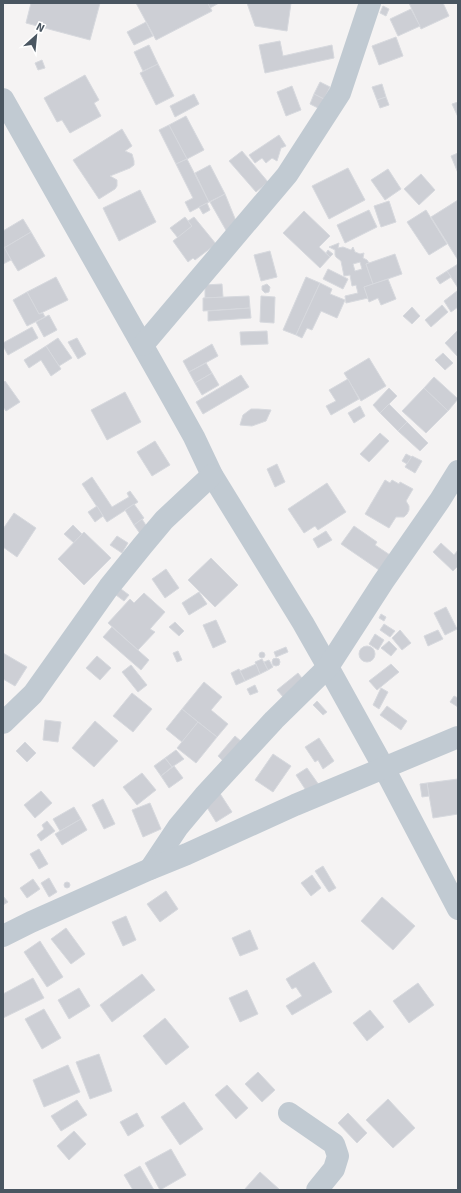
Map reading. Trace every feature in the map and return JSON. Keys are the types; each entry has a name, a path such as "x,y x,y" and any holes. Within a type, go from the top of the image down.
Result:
{"street":[{"path":"143,345 287,175 340,93 370,3"},
{"path":"3,99 143,345 194,437 212,475 303,623 328,667 384,768 458,909"},
{"path":"150,870 178,826 204,796 274,720 328,667 458,471"},
{"path":"3,723 33,694 105,593 147,540 164,520 212,475"},
{"path":"3,936 295,805 458,737"},
{"path":"289,1113 334,1144 338,1156 334,1169 317,1190"}],"building":[{"path":"31,3 100,3 90,40 26,23"},
{"path":"136,3 208,3 212,11 156,40"},
{"path":"208,3 219,3 210,8"},
{"path":"247,3 291,3 287,31 255,26"},
{"path":"409,3 443,3 449,16 421,29"},
{"path":"383,6 389,9 386,16 380,13"},
{"path":"411,9 420,26 398,36 390,19"},
{"path":"146,22 153,36 134,45 127,32"},
{"path":"396,37 403,56 379,65 372,46"},
{"path":"280,41 283,56 332,45 334,58 265,73 259,45"},
{"path":"149,45 158,64 143,71 134,52"},
{"path":"42,60 45,68 38,70 35,63"},
{"path":"158,64 174,96 156,105 140,73"},
{"path":"85,75 99,100 94,103 101,116 70,133 62,120 57,122 44,98"},
{"path":"320,82 330,87 324,99 314,94"},
{"path":"382,84 386,97 377,100 372,87"},
{"path":"292,86 301,110 286,116 277,92"},
{"path":"194,94 199,104 175,117 170,106"},
{"path":"314,94 324,99 320,109 310,104"},
{"path":"386,97 389,105 380,108 377,100"},
{"path":"458,102 458,117 452,104"},
{"path":"186,116 204,150 187,159 169,125"},
{"path":"169,125 187,159 176,164 159,130"},
{"path":"122,129 132,146 125,151 132,154 134,165 110,176 117,180 117,186 115,189 99,199 73,160"},
{"path":"279,135 286,146 281,148 277,161 272,158 266,163 262,158 255,163 249,155"},
{"path":"242,151 268,182 256,192 229,161"},
{"path":"458,153 458,173 451,156"},
{"path":"187,159 209,202 190,212 185,202 193,198 176,164"},
{"path":"210,165 225,194 209,202 195,173"},
{"path":"348,168 365,200 329,219 312,186"},
{"path":"388,169 401,189 385,200 371,180"},
{"path":"421,174 435,190 419,205 404,189"},
{"path":"140,190 156,222 119,241 103,208"},
{"path":"225,194 236,221 227,232 210,202"},
{"path":"458,200 458,260 431,217"},
{"path":"389,201 396,222 381,227 374,206"},
{"path":"207,203 210,210 203,214 199,207"},
{"path":"369,210 377,227 345,243 337,225"},
{"path":"426,210 447,244 429,255 407,222"},
{"path":"304,211 330,236 319,247 330,257 320,268 283,233"},
{"path":"185,217 192,226 178,238 170,228"},
{"path":"194,217 216,244 195,260 193,258 188,262 173,241 192,226 188,221"},
{"path":"23,219 31,232 4,248 3,231"},
{"path":"31,232 45,256 18,271 4,248"},
{"path":"339,243 338,248 343,247 351,250 353,247 355,252 360,254 364,253 363,258 369,263 366,264 373,284 364,287 368,298 346,303 345,296 358,293 356,285 352,286 350,275 344,276 341,261 336,257 335,250 329,247","holes":["360,262 362,269 355,271 353,264"]},
{"path":"3,245 11,260 3,264"},
{"path":"328,250 333,254 330,257 326,253"},
{"path":"270,251 277,277 261,281 254,255"},
{"path":"395,254 402,274 373,284 366,264"},
{"path":"458,264 458,288 447,271"},
{"path":"328,269 348,279 343,289 323,279"},
{"path":"447,271 451,277 440,284 436,278"},
{"path":"56,277 68,300 39,314 27,292"},
{"path":"306,277 320,283 296,335 283,330"},
{"path":"388,279 396,299 381,305 378,298 369,302 364,287"},
{"path":"320,283 332,289 330,294 345,300 337,318 321,311 312,330 307,328 302,338 296,335"},
{"path":"222,284 223,297 205,298 205,285"},
{"path":"267,284 270,287 269,292 265,293 262,290 262,286"},
{"path":"457,291 458,307 451,312 444,301"},
{"path":"27,292 39,314 43,313 45,317 27,326 13,300"},
{"path":"249,296 250,308 203,311 203,298"},
{"path":"261,296 275,297 274,323 260,322"},
{"path":"442,305 448,312 431,327 425,320"},
{"path":"412,307 420,316 412,324 403,316"},
{"path":"250,308 251,318 208,321 208,311"},
{"path":"49,315 57,330 44,337 36,322"},
{"path":"32,327 38,338 8,355 3,343"},
{"path":"458,330 458,357 445,343"},
{"path":"267,331 268,344 241,345 240,332"},
{"path":"58,338 72,358 59,366 46,346"},
{"path":"77,338 86,354 78,359 68,342"},
{"path":"212,344 218,356 189,372 183,361"},
{"path":"46,346 61,369 51,376 41,360 29,368 24,360"},
{"path":"443,353 453,363 445,370 435,360"},
{"path":"369,358 386,386 361,401 344,373"},
{"path":"206,363 212,373 195,383 189,372"},
{"path":"212,373 219,385 202,395 195,383"},
{"path":"241,375 249,387 203,414 196,402"},
{"path":"434,377 458,399 448,411 424,388"},
{"path":"348,379 359,399 331,415 326,406 336,401 329,390"},
{"path":"5,381 20,402 6,411 3,407 3,383"},
{"path":"389,388 397,396 380,413 373,405"},
{"path":"424,388 448,411 426,433 402,411"},
{"path":"125,392 141,422 107,440 91,410"},
{"path":"389,404 407,422 398,431 380,413"},
{"path":"360,406 365,416 354,423 348,413"},
{"path":"251,409 271,410 266,421 252,426 240,425 243,415"},
{"path":"407,422 428,443 420,451 398,431"},
{"path":"380,433 389,441 369,462 360,454"},
{"path":"155,441 170,465 152,476 137,452"},
{"path":"406,454 412,457 407,464 402,461"},
{"path":"412,456 422,461 415,473 405,467"},
{"path":"277,464 285,482 275,487 267,469"},
{"path":"92,477 112,507 129,497 127,493 130,491 138,502 107,522 82,484"},
{"path":"385,480 390,483 392,480 399,484 400,482 413,489 406,501 409,506 407,514 404,517 396,517 389,528 365,514"},
{"path":"327,483 346,512 318,530 315,526 304,533 288,509"},
{"path":"134,504 144,518 134,525 125,510"},
{"path":"97,506 103,516 95,522 88,512"},
{"path":"14,513 36,528 17,557 3,547 3,529"},
{"path":"142,519 149,530 141,535 134,525"},
{"path":"73,525 82,534 74,543 64,534"},
{"path":"354,526 377,542 375,545 390,555 379,570 341,544"},
{"path":"326,531 332,540 318,548 313,539"},
{"path":"84,532 111,558 84,585 58,559"},
{"path":"117,536 128,543 122,553 110,545"},
{"path":"441,543 454,555 458,550 458,566 453,571 433,552"},
{"path":"211,558 238,585 215,607 188,580"},
{"path":"166,569 179,588 165,598 152,579"},
{"path":"121,589 129,595 124,601 116,595"},
{"path":"199,592 207,604 189,615 182,603"},
{"path":"144,593 165,612 150,629 155,632 138,650 108,623 130,599 134,603"},
{"path":"446,607 457,629 445,635 434,613"},
{"path":"381,614 386,617 384,621 379,618"},
{"path":"216,620 226,642 213,648 203,625"},
{"path":"175,622 184,631 179,636 169,627"},
{"path":"384,624 395,631 390,637 380,630"},
{"path":"112,627 149,660 141,670 103,637"},
{"path":"400,630 411,643 402,650 392,638"},
{"path":"438,630 443,639 428,646 424,636"},
{"path":"375,634 384,640 378,650 369,644"},
{"path":"389,641 397,649 391,656 381,648"},
{"path":"367,646 374,651 375,654 370,661 367,662 360,657 359,654 364,647"},
{"path":"286,647 288,652 276,657 274,652"},
{"path":"178,651 182,660 177,662 173,653"},
{"path":"262,652 265,655 262,658 259,655"},
{"path":"3,653 27,667 15,686 3,679"},
{"path":"97,656 111,668 100,680 86,668"},
{"path":"276,658 279,659 279,665 276,666 273,665 272,662 273,659"},
{"path":"262,659 268,670 260,674 255,662"},
{"path":"269,660 273,667 268,670 264,662"},
{"path":"256,664 260,674 245,681 240,671"},
{"path":"391,664 399,672 377,690 369,681"},
{"path":"131,665 147,685 138,692 122,672"},
{"path":"239,669 245,681 236,685 231,673"},
{"path":"298,673 305,682 284,698 277,690"},
{"path":"204,682 222,697 211,710 228,724 217,737 182,709"},
{"path":"255,685 258,692 250,695 247,689"},
{"path":"381,688 388,692 379,709 373,705"},
{"path":"132,693 152,709 133,732 113,716"},
{"path":"454,696 458,698 458,707 450,702"},
{"path":"317,701 327,712 323,715 313,705"},
{"path":"387,706 407,721 401,730 380,715"},
{"path":"182,709 198,722 182,742 166,729"},
{"path":"45,720 61,722 58,742 43,740"},
{"path":"95,721 118,741 94,767 72,748"},
{"path":"198,722 217,737 196,763 177,748"},
{"path":"235,736 242,742 225,763 218,756"},
{"path":"319,738 334,761 323,769 318,760 315,762 305,747"},
{"path":"25,742 36,753 27,762 16,751"},
{"path":"176,750 184,759 172,767 165,758"},
{"path":"273,754 291,766 273,792 255,780"},
{"path":"165,758 172,767 161,776 154,766"},
{"path":"174,766 183,778 169,788 161,776"},
{"path":"307,768 319,785 307,792 296,775"},
{"path":"142,773 156,790 137,805 123,787"},
{"path":"458,779 458,814 433,818 427,783"},
{"path":"427,783 429,796 422,797 420,784"},
{"path":"41,791 52,803 35,818 24,805"},
{"path":"219,792 232,812 216,822 203,801"},
{"path":"103,799 115,824 104,829 92,805"},
{"path":"150,803 161,829 143,837 132,810"},
{"path":"74,807 81,819 60,831 53,819"},
{"path":"81,819 87,830 62,845 55,834"},
{"path":"47,821 55,831 41,841 37,835 44,829 42,825"},
{"path":"39,849 48,864 39,869 30,854"},
{"path":"323,866 336,888 329,892 315,871"},
{"path":"312,875 321,888 311,896 301,883"},
{"path":"49,878 57,892 49,897 41,883"},
{"path":"33,879 40,889 27,898 20,888"},
{"path":"67,882 70,885 67,888 64,885"},
{"path":"166,891 178,909 160,922 147,904"},
{"path":"3,896 8,902 3,905"},
{"path":"382,897 415,926 393,950 361,921"},
{"path":"126,916 136,940 123,946 112,922"},
{"path":"66,928 85,954 71,964 51,939"},
{"path":"250,930 258,949 240,956 232,938"},
{"path":"40,941 63,977 47,987 24,952"},
{"path":"314,962 332,992 292,1015 286,1006 302,996 296,987 292,989 286,979"},
{"path":"142,974 155,990 112,1022 100,1005"},
{"path":"33,978 44,998 3,1018 3,994"},
{"path":"418,983 434,1005 409,1023 393,1001"},
{"path":"79,988 90,1006 69,1019 58,1000"},
{"path":"247,990 258,1014 240,1022 229,998"},
{"path":"44,1009 61,1038 42,1049 25,1019"},
{"path":"370,1010 384,1027 367,1041 353,1023"},
{"path":"165,1018 189,1047 166,1065 143,1036"},
{"path":"99,1054 112,1091 90,1099 76,1062"},
{"path":"68,1065 80,1092 44,1107 33,1080"},
{"path":"258,1072 275,1090 262,1102 245,1084"},
{"path":"227,1085 248,1108 236,1119 215,1095"},
{"path":"388,1099 415,1128 393,1148 366,1120"},
{"path":"77,1100 87,1115 61,1131 51,1116"},
{"path":"184,1102 203,1129 180,1145 161,1117"},
{"path":"137,1113 144,1126 128,1136 120,1122"},
{"path":"348,1113 367,1133 357,1143 338,1123"},
{"path":"74,1131 86,1144 69,1160 57,1146"},
{"path":"171,1149 186,1175 160,1190 145,1163"},
{"path":"140,1166 154,1190 133,1190 124,1175"},
{"path":"260,1172 280,1190 244,1190"}]}
